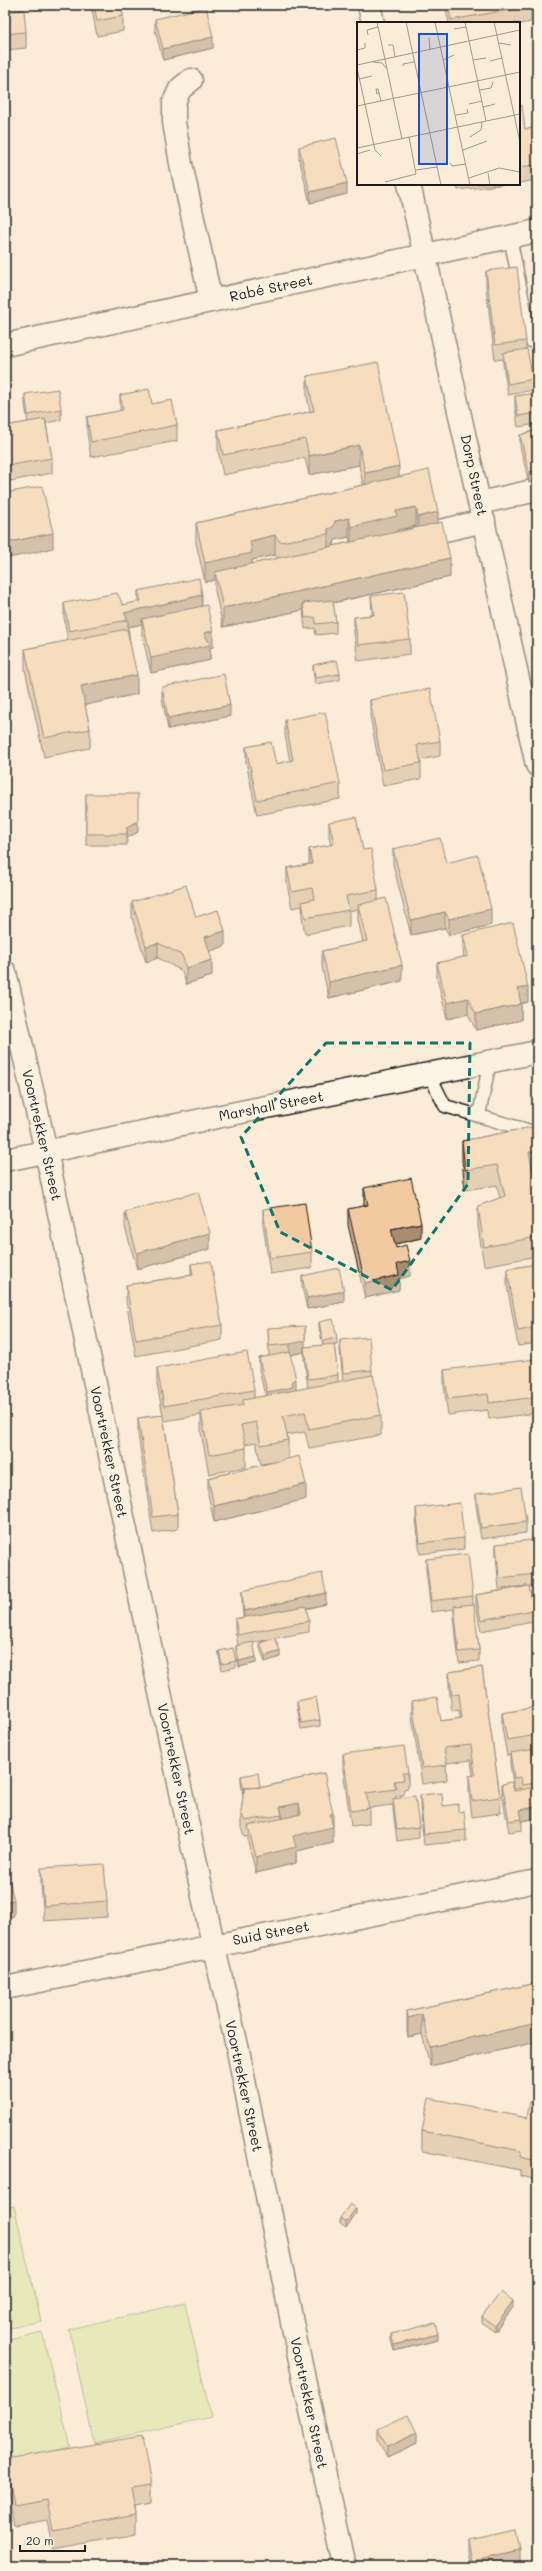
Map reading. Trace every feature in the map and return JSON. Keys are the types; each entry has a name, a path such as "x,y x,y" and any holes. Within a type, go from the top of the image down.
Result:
{"street":[{"path":"369,5 373,22"},
{"path":"191,80 180,89 174,102 174,122 181,164 210,301"},
{"name":"Dorp Street","path":"409,185 537,765"},
{"name":"Rabé Street","path":"5,345 537,232"},
{"path":"393,542 482,512 537,490"},
{"name":"Voortrekker Street","path":"5,972 46,1151 213,1944 238,2050 294,2334 345,2566"},
{"name":"Marshall Street","path":"5,1160 537,1052"},
{"name":"Suid Street","path":"5,1988 213,1944 537,1880"}],"lane":[{"path":"510,237 531,341"},
{"path":"479,1115 490,1061"},
{"path":"429,1074 445,1106 537,1133"}],"highlighted area":[{"path":"326,1043 470,1043 468,1184 392,1290 280,1232 241,1137"}],"green space":[{"path":"14,2206 41,2321 5,2329 5,2208"},
{"path":"185,2303 211,2417 94,2443 69,2329"},
{"path":"42,2332 70,2447 5,2463 5,2341"}],"building":[{"path":"94,5 121,5 123,16 97,21"},
{"path":"448,5 531,5 531,6 451,20"},
{"path":"206,7 213,37 163,49 155,19"},
{"path":"24,10 26,32 5,34 5,12"},
{"path":"522,105 525,129 537,128 537,165 520,167 520,106"},
{"path":"336,138 347,183 310,192 299,147"},
{"path":"517,267 526,341 495,345 486,271"},
{"path":"527,349 533,379 508,384 503,353"},
{"path":"378,362 399,466 365,473 359,445 309,456 305,439 223,455 218,430 314,411 307,376"},
{"path":"58,389 61,409 28,415 25,394"},
{"path":"149,389 152,404 172,400 177,425 91,442 87,417 123,410 120,395"},
{"path":"537,393 537,413 518,416 515,396"},
{"path":"45,419 52,458 5,466 5,426"},
{"path":"537,430 537,470 529,472 520,435"},
{"path":"429,470 438,512 418,517 416,507 396,511 397,516 351,527 349,518 335,521 333,527 328,529 328,534 280,542 275,535 250,541 252,553 205,563 196,523"},
{"path":"42,486 53,533 5,543 5,493"},
{"path":"442,522 450,558 223,608 215,572"},
{"path":"199,578 202,595 124,613 128,620 69,631 64,603 117,593 123,605 141,601 138,591"},
{"path":"404,592 410,639 358,645 354,617 374,615 371,596"},
{"path":"333,600 336,622 316,624 315,617 305,618 303,603"},
{"path":"207,605 213,631 204,633 210,645 151,658 142,619"},
{"path":"127,629 137,675 81,686 90,729 44,738 25,649"},
{"path":"337,660 340,674 315,678 313,665"},
{"path":"224,674 230,705 168,718 162,687"},
{"path":"430,689 440,741 417,745 421,763 383,770 370,700"},
{"path":"325,712 340,783 257,800 246,747 271,742 276,764 293,760 285,720"},
{"path":"86,794 138,794 138,821 127,827 127,834 86,834"},
{"path":"356,817 363,850 371,849 378,890 346,896 349,910 305,918 302,902 314,899 312,888 292,892 287,868 312,864 309,849 334,844 329,822"},
{"path":"440,838 446,863 478,855 491,909 449,919 445,912 411,920 393,849"},
{"path":"186,885 196,917 218,910 225,931 205,937 212,960 186,968 182,955 158,943 146,946 132,902"},
{"path":"386,898 402,965 329,982 322,951 367,941 358,905"},
{"path":"513,923 528,987 518,989 521,1004 476,1014 468,998 447,1003 437,963 468,956 463,935"},
{"path":"537,1126 537,1152 529,1152 537,1191 537,1237 484,1247 478,1206 505,1196 497,1165 465,1170 462,1141"},
{"path":"411,1178 421,1223 391,1229 396,1248 406,1245 410,1261 397,1264 399,1275 365,1283 348,1209 368,1205 364,1188"},
{"path":"198,1192 210,1233 137,1253 125,1212"},
{"path":"305,1203 312,1252 270,1258 263,1209"},
{"path":"211,1261 222,1325 136,1340 126,1285 193,1275 191,1264"},
{"path":"537,1264 537,1327 518,1331 507,1269"},
{"path":"339,1268 344,1291 307,1298 302,1276"},
{"path":"333,1319 337,1338 323,1341 319,1322"},
{"path":"305,1326 305,1341 269,1346 268,1328"},
{"path":"369,1337 372,1370 343,1373 340,1340"},
{"path":"334,1344 338,1375 308,1379 304,1347"},
{"path":"247,1352 254,1390 164,1406 157,1368"},
{"path":"290,1352 296,1380 292,1381 293,1387 267,1392 259,1358"},
{"path":"536,1359 537,1397 489,1403 488,1394 448,1399 444,1370"},
{"path":"373,1375 381,1415 309,1429 305,1412 283,1416 288,1440 261,1445 256,1422 241,1425 246,1448 209,1455 201,1412 243,1405 243,1400"},
{"path":"163,1415 178,1514 153,1517 138,1418"},
{"path":"299,1456 306,1484 214,1506 208,1478"},
{"path":"521,1487 526,1522 481,1528 476,1494"},
{"path":"460,1503 464,1538 420,1543 416,1508"},
{"path":"532,1540 537,1574 499,1578 496,1544"},
{"path":"468,1554 473,1596 431,1601 426,1559"},
{"path":"322,1573 326,1593 244,1611 242,1591"},
{"path":"529,1586 533,1610 481,1620 476,1595"},
{"path":"474,1604 479,1650 459,1652 454,1606"},
{"path":"306,1606 309,1621 238,1635 235,1619"},
{"path":"275,1638 280,1651 265,1656 260,1643"},
{"path":"253,1642 256,1657 239,1661 236,1646"},
{"path":"233,1648 236,1661 222,1664 219,1651"},
{"path":"482,1667 500,1797 472,1801 469,1776 475,1775 471,1745 444,1748 447,1765 422,1768 412,1701 437,1697 441,1721 462,1718 459,1694 452,1695 449,1672"},
{"path":"316,1697 320,1720 301,1723 297,1701"},
{"path":"537,1707 537,1735 507,1740 502,1713"},
{"path":"404,1746 408,1773 403,1773 404,1780 394,1781 396,1789 366,1793 369,1808 351,1811 343,1754"},
{"path":"537,1749 537,1783 522,1785 521,1777 514,1778 510,1753"},
{"path":"258,1773 260,1787 244,1788 244,1792 241,1776"},
{"path":"324,1773 333,1813 330,1814 333,1827 293,1836 296,1847 256,1857 248,1826 301,1814 299,1803 280,1807 282,1815 245,1821 241,1813 244,1788 264,1787"},
{"path":"512,1782 514,1791 537,1787 537,1816 535,1807 520,1810 522,1819 509,1821 502,1784"},
{"path":"442,1793 443,1806 458,1804 458,1812 464,1811 466,1830 424,1834 420,1795"},
{"path":"415,1796 419,1827 397,1830 393,1799"},
{"path":"104,1864 107,1901 44,1906 41,1868"},
{"path":"5,1865 14,1900 5,1902"},
{"path":"537,1983 537,2023 430,2047 422,2014 408,2018 407,2011"},
{"path":"429,2098 527,2118 530,2101 537,2103 537,2161 520,2157 521,2151 422,2131"},
{"path":"350,2204 356,2208 346,2222 340,2218"},
{"path":"501,2292 513,2301 495,2326 482,2317"},
{"path":"435,2323 438,2334 394,2345 391,2334"},
{"path":"537,2377 537,2395 533,2394"},
{"path":"408,2415 417,2433 387,2447 378,2429"},
{"path":"142,2436 151,2485 131,2488 136,2515 53,2530 47,2500 14,2506 6,2459"},
{"path":"516,2531 520,2551 472,2561 468,2541"}]}
